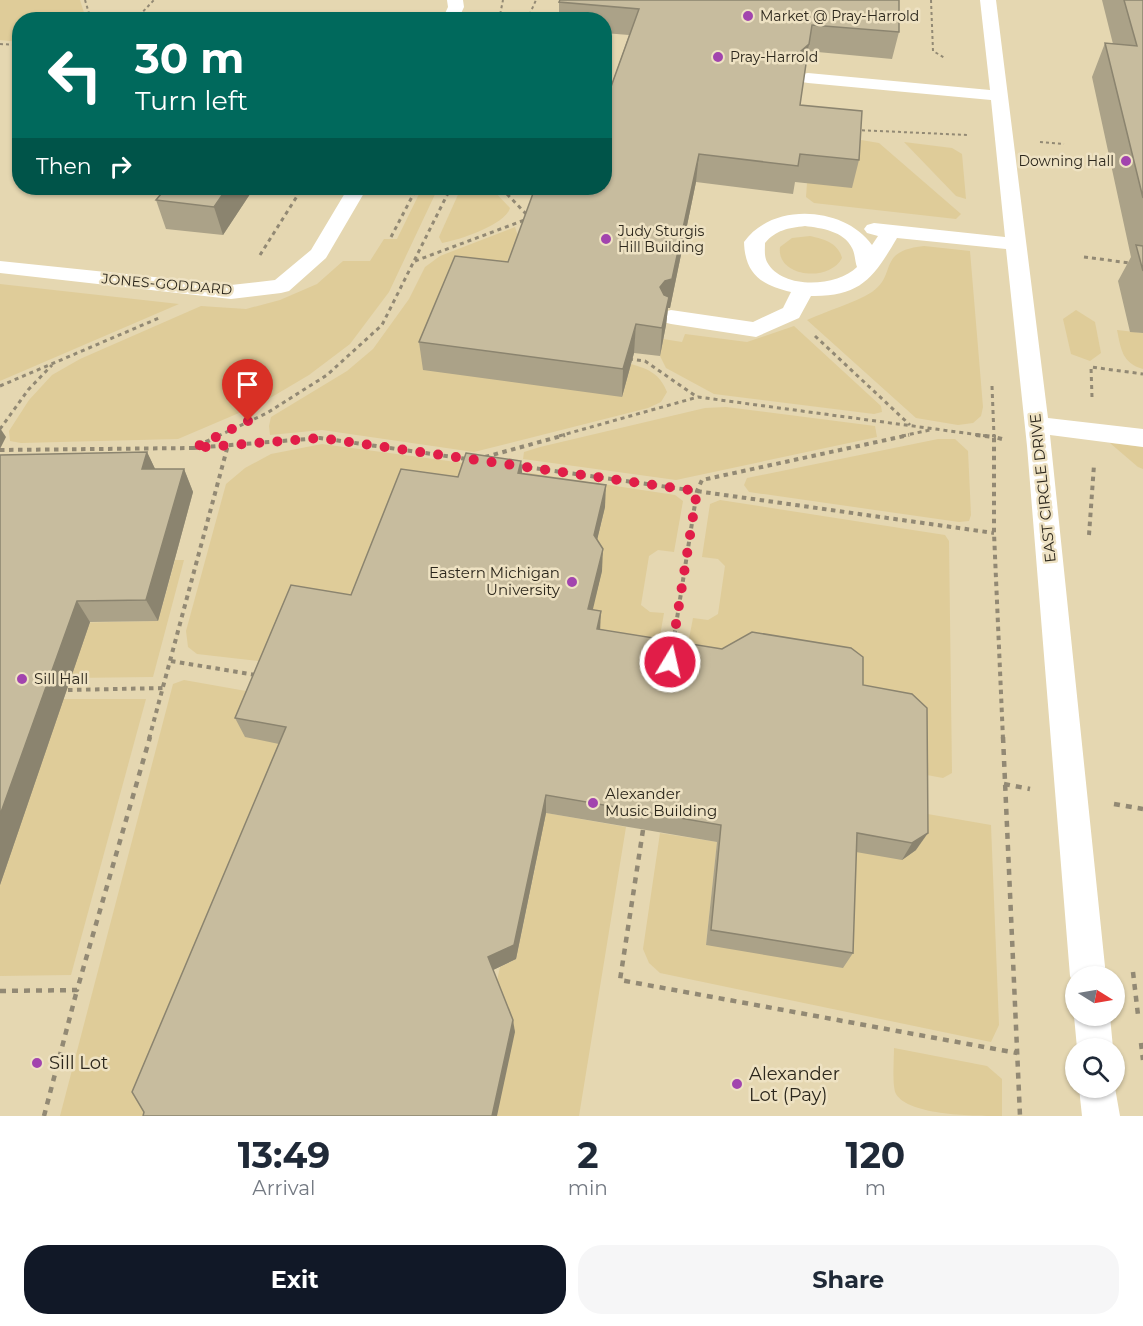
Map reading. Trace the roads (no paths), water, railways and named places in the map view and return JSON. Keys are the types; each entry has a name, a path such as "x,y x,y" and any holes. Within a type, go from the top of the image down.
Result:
{"lane":[{"name":"EAST CIRCLE DRIVE","path":"988,0 1037,425 1087,966"},
{"path":"808,78 999,96"},
{"name":"JONES-GODDARD","path":"0,267 231,292 281,286 319,254 353,195"},
{"path":"891,231 867,267 854,281 838,287 804,289 783,283 767,274 756,262 752,250 754,241 763,231 776,224 807,219 891,231 1016,244"},
{"path":"827,223 843,228 857,238 867,255 867,267"},
{"path":"671,317 756,330 790,313 804,289"},
{"path":"1037,425 1143,438"},
{"path":"1099,1098 1101,1116"}],"place":[{"name":"Market @ Pray-Harrold","path":"748,16"},
{"name":"Pray-Harrold","path":"718,57"},
{"name":"Downing Hall","path":"1126,161"},
{"name":"Judy Sturgis Hill Building","path":"606,239"},
{"name":"Eastern Michigan University","path":"572,582"},
{"name":"Sill Hall","path":"22,679"},
{"name":"Alexander Music Building","path":"593,803"},
{"name":"Sill Lot","path":"37,1063"},
{"name":"Alexander Lot (Pay)","path":"737,1084"}]}
